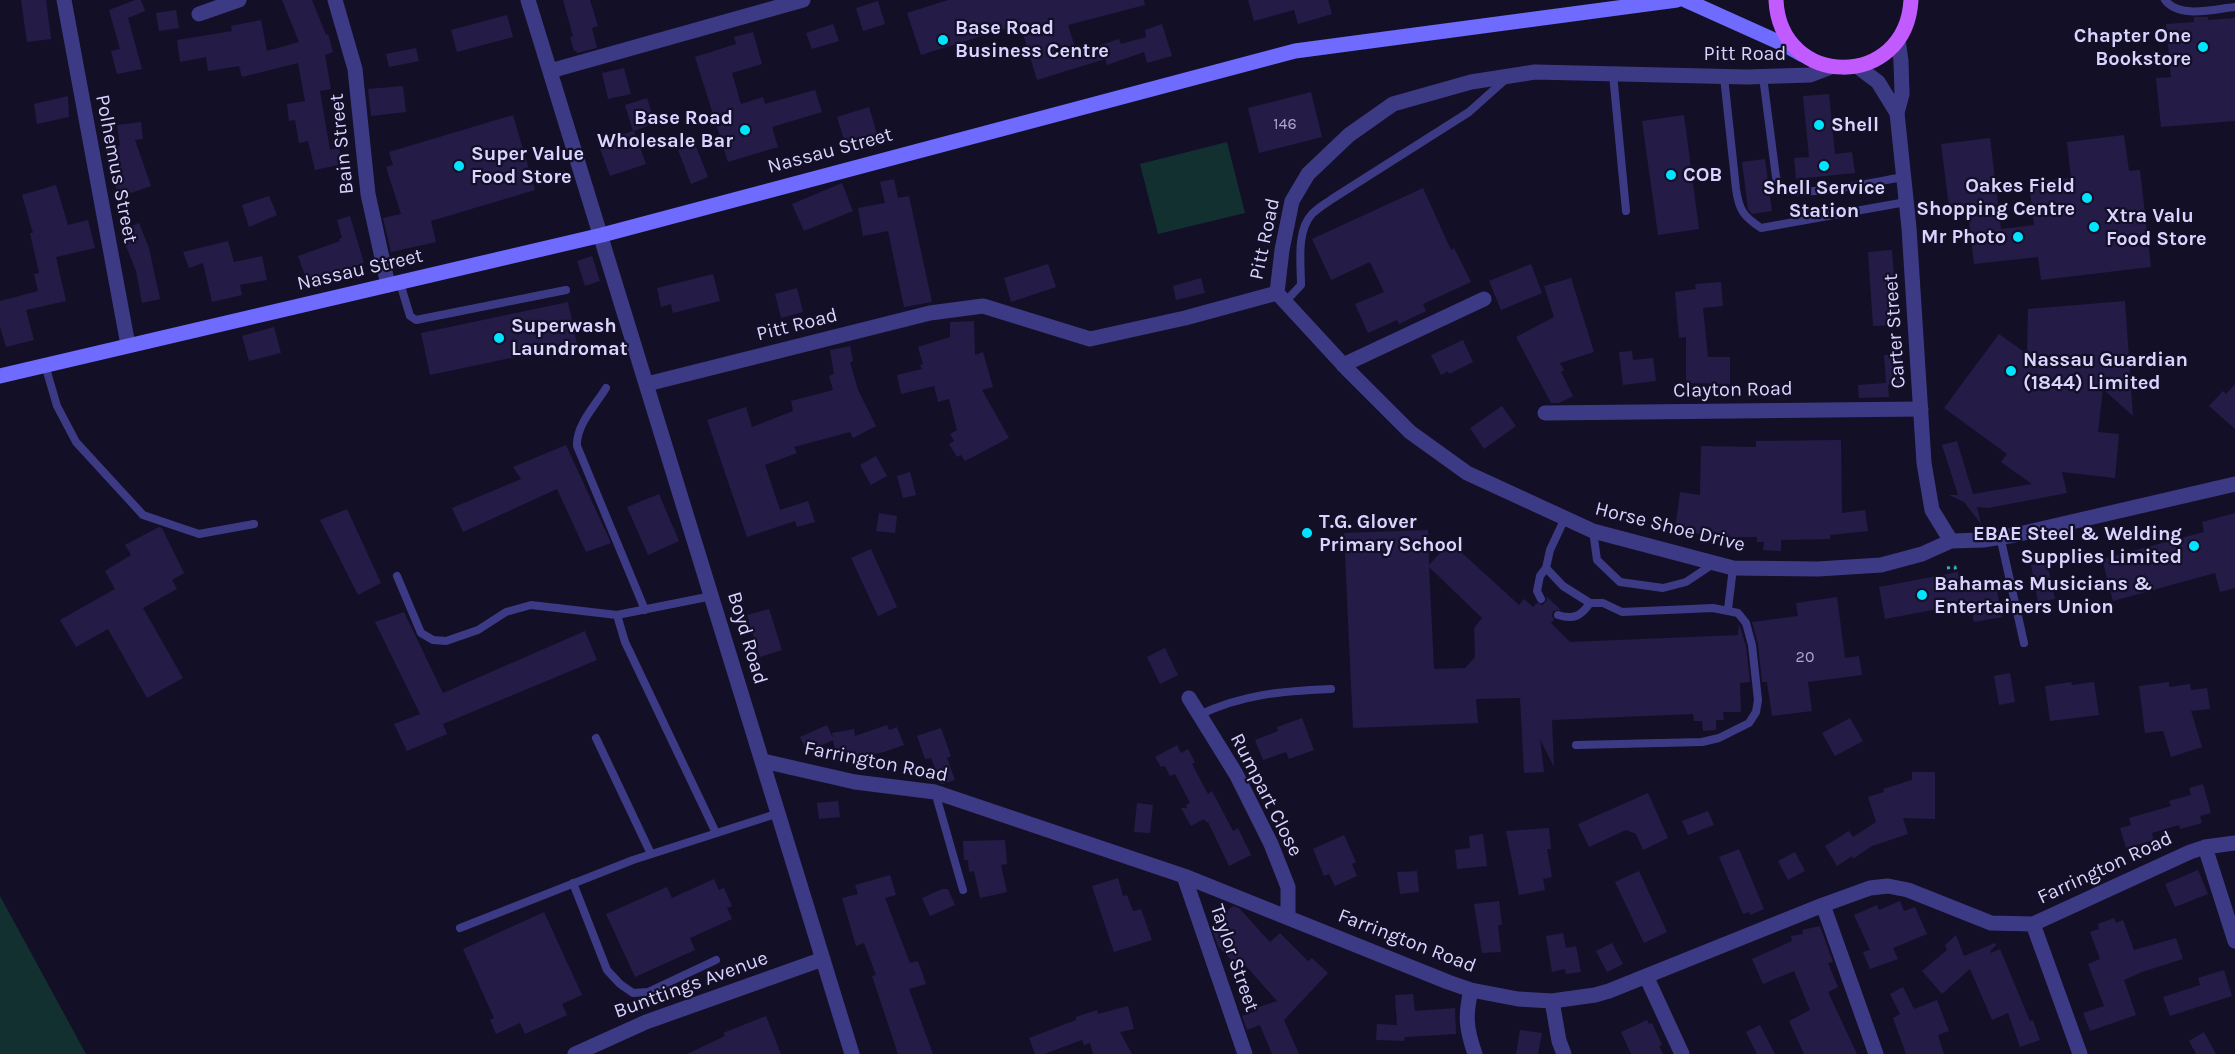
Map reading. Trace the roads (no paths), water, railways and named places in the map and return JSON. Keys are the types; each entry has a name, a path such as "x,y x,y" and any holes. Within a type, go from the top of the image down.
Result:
{"main road":[{"name":"Nassau Street","path":"0,376 602,235 1295,51 1677,0"},
{"path":"1685,0 1831,67 1858,67 1883,56 1898,40 1908,21 1911,0"},
{"path":"1776,0 1778,20 1783,30 1789,40 1806,57"}],"street":[{"name":"Polhemus Street","path":"64,0 129,345"},
{"path":"199,14 239,0"},
{"name":"Bain Street","path":"335,0 355,69 368,194 394,284"},
{"name":"Boyd Road","path":"528,0 648,384 852,1054"},
{"path":"550,71 803,0"},
{"path":"1897,113 1902,94 1902,61 1898,40"},
{"name":"Pitt Road","path":"648,384 930,313 983,306 1090,339 1281,297 1282,250 1292,201 1308,174 1348,135 1393,104 1471,82 1535,72 1762,77 1810,75 1831,67"},
{"path":"1858,67 1878,82 1897,113"},
{"name":"Carter Street","path":"1897,113 1928,490 1932,510 1950,542"},
{"name":"Horse Shoe Drive","path":"1281,297 1343,365 1410,432 1467,472 1593,531 1733,568 1818,569 1881,565 1922,554 1950,542 2000,536 2235,484"},
{"path":"1343,365 1484,299"},
{"name":"Clayton Road","path":"1545,412 1921,409"},
{"name":"Rumpart Close","path":"1189,698 1236,774 1272,844 1288,887 1288,917"},
{"name":"Farrington Road","path":"763,761 855,782 934,792 1184,876 1471,990 1518,999 1552,1001 1609,991 1823,904 1870,888 1888,886 1908,890 1991,923 2032,924 2190,852 2205,847 2235,843"},
{"path":"2205,847 2235,941"},
{"name":"Taylor Street","path":"1184,876 1245,1054"},
{"path":"1823,904 1876,1054"},
{"path":"2032,924 2080,1054"},
{"name":"Bunttings Avenue","path":"574,1054 646,1022 824,959"},
{"path":"1646,976 1682,1054"},
{"path":"1471,990 1466,1018 1467,1032 1475,1054"},
{"path":"1552,1001 1559,1041 1564,1054"}],"lane":[{"path":"2165,0 2170,7 2181,11 2235,7"},
{"path":"1613,74 1626,211"},
{"path":"1281,297 1301,285 1301,245 1304,229 1311,215 1332,199 1469,112 1509,76"},
{"path":"1724,76 1738,204 1746,218 1761,228 1906,202"},
{"path":"1762,77 1776,177 1779,185 1784,189 1810,192 1903,177"},
{"path":"394,284 410,315 416,320 566,290"},
{"path":"45,365 57,406 76,442 143,514 199,534 254,524"},
{"path":"606,388 579,429 576,437 577,446 645,610"},
{"path":"1541,599 1537,591 1540,576 1546,568 1550,550 1565,518"},
{"path":"1593,531 1597,560 1620,582 1663,588 1686,582 1714,563"},
{"path":"2000,536 2024,643"},
{"path":"1546,568 1563,586 1590,603 1603,603 1622,612 1728,609 1738,613 1746,623 1752,645 1758,700 1756,712 1749,723 1719,738 1702,742 1576,746"},
{"path":"1728,609 1733,568"},
{"path":"397,576 421,633 433,640 446,641 478,630 506,612 531,605 617,615 712,596"},
{"path":"1558,615 1576,618 1590,603"},
{"path":"617,615 625,642 716,833"},
{"path":"1198,715 1225,703 1285,691 1331,689"},
{"path":"596,738 651,854"},
{"path":"934,792 963,890"},
{"path":"460,928 651,854 778,813"},
{"path":"573,883 607,970 620,984 633,993 648,992 716,960"}],"place":[{"name":"Base Road Business Centre","path":"943,40"},
{"name":"Chapter One Bookstore","path":"2203,47"},
{"name":"Shell","path":"1819,125"},
{"name":"Base Road Wholesale Bar","path":"745,130"},
{"name":"Super Value Food Store","path":"459,166"},
{"name":"Shell Service Station","path":"1824,166"},
{"name":"COB","path":"1671,175"},
{"name":"Oakes Field Shopping Centre","path":"2087,198"},
{"name":"Xtra Valu Food Store","path":"2094,227"},
{"name":"Mr Photo","path":"2018,237"},
{"name":"Superwash Laundromat","path":"499,338"},
{"name":"Nassau Guardian (1844) Limited","path":"2011,371"},
{"name":"T.G. Glover Primary School","path":"1307,533"},
{"name":"EBAE Steel & Welding Supplies Limited","path":"2194,546"},
{"name":"Bahamas Musicians & Entertainers Union","path":"1922,595"}]}
